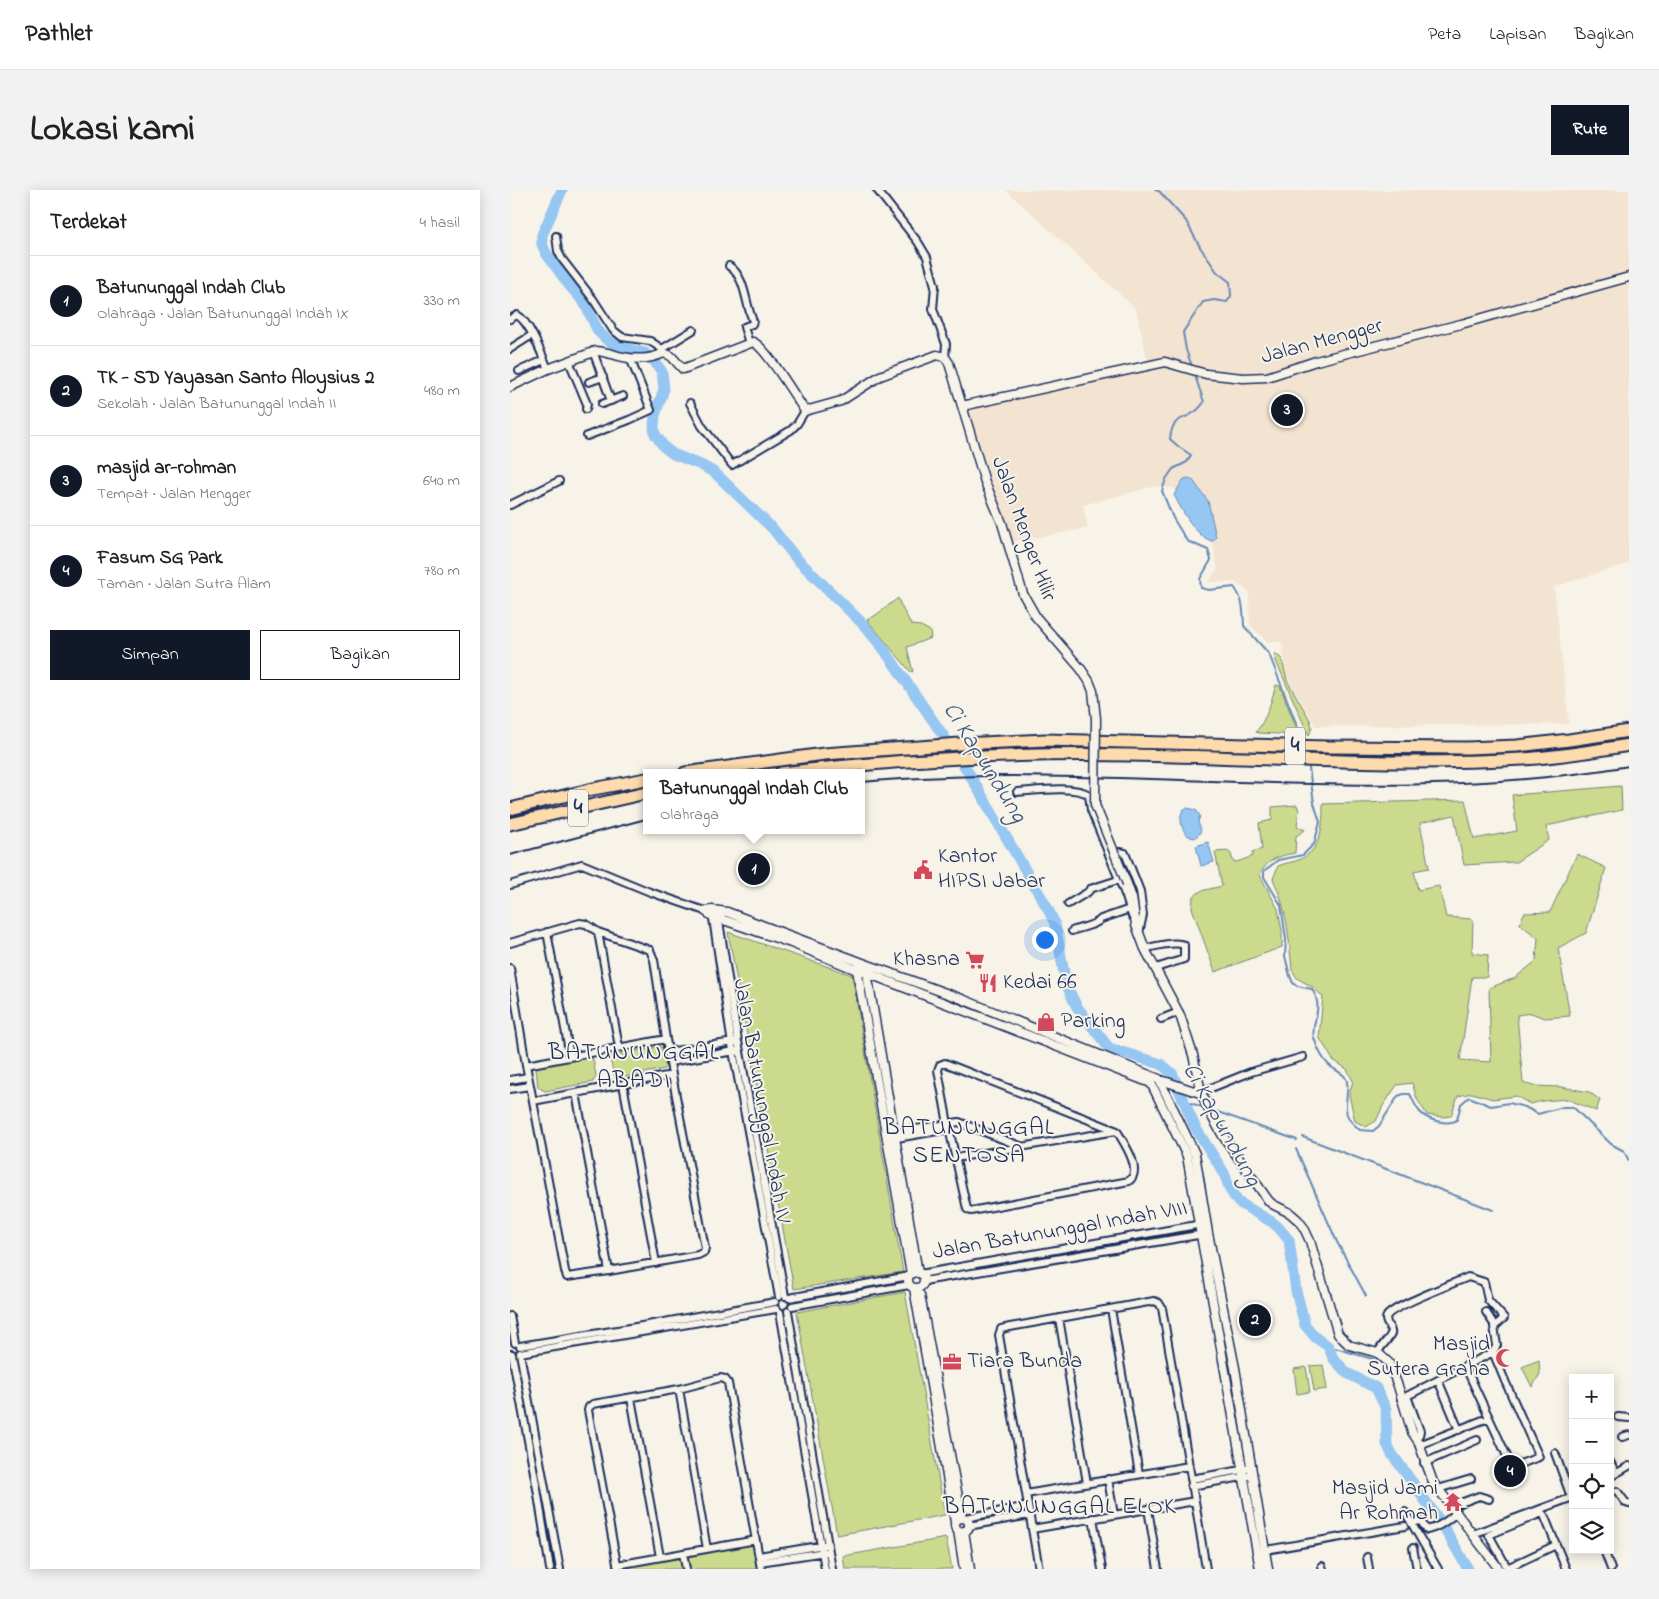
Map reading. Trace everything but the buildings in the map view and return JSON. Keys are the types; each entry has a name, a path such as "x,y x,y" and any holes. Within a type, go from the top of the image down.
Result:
{"highway":[{"name":"4","path":"714,769 824,754 931,745 1046,740 1329,747 1468,748 1517,746 1629,731"},
{"name":"4","path":"817,769 968,757 1055,754 1355,762 1523,759 1629,745"},
{"name":"4","path":"510,809 643,780"},
{"name":"4","path":"510,824 643,794"},
{"path":"510,805 545,800"}],"street":[{"path":"690,403 702,426 732,465 790,430 797,424 805,411 841,401 880,376 937,355 945,357 946,344 933,309 935,286 927,257 918,242 877,190"},
{"path":"556,236 558,251 562,259 593,299 613,330 622,336 646,340 671,356 681,368 685,369 749,343 757,343 805,411"},
{"path":"729,266 737,272 747,297 747,308 753,321 752,324 744,327 749,343"},
{"name":"Jalan Mengger","path":"962,406 1165,362 1193,371 1243,378 1268,377 1330,357 1461,324 1629,277"},
{"path":"510,319 517,315 523,318 548,369"},
{"path":"510,387 548,369 593,352 601,351 643,359 662,352 693,330"},
{"path":"510,348 532,335"},
{"path":"593,352 611,401"},
{"name":"Jalan Menger Hilir","path":"945,357 949,363 985,482 1002,523 1023,594 1036,617 1089,681 1093,691 1096,719 1095,805 1128,884 1137,928 1179,1012 1193,1055 1199,1092 1223,1136 1263,1193 1272,1204 1290,1214 1304,1228 1310,1241 1338,1334 1352,1347 1378,1353"},
{"path":"587,436 651,410 630,358"},
{"path":"520,372 544,360"},
{"path":"569,361 587,404 586,409"},
{"path":"590,382 603,377"},
{"path":"602,404 623,396"},
{"path":"510,505 558,481"},
{"path":"1017,792 1071,790 1084,792 1088,795 1090,810 1137,928"},
{"path":"1108,854 1125,853 1140,891 1143,915 1137,928"},
{"path":"510,885 582,864 650,892 713,913 791,943 962,999 1159,1079 1199,1092 1251,1072 1303,1057"},
{"path":"1068,904 1090,889 1118,880"},
{"path":"1072,931 1090,926 1101,919 1130,909"},
{"name":"Jalan Batununggal Indah IV","path":"713,913 734,1042 782,1298"},
{"path":"510,942 580,923 586,924 598,932 650,950 654,960 668,1052 705,1248 704,1252 698,1255 656,1263 567,1277 528,1077 510,968"},
{"path":"547,932 570,1056"},
{"path":"598,932 619,1047"},
{"path":"1146,949 1157,945 1180,943 1184,945 1184,958 1156,968"},
{"path":"861,965 867,973 891,1136"},
{"path":"861,965 916,1280 961,1519 956,1527 963,1529 1030,1515"},
{"path":"867,973 1150,1083 1187,1156 1235,1368 1247,1473 1261,1551 1268,1569"},
{"path":"1161,1019 1179,1012"},
{"path":"526,1065 666,1039"},
{"path":"668,1052 734,1042"},
{"path":"670,1062 736,1050"},
{"path":"945,1063 1117,1131 1130,1155 1135,1172 1133,1178 1129,1181 971,1211 966,1209 948,1126 938,1070 940,1065 945,1063"},
{"path":"533,1101 672,1075"},
{"path":"510,1080 528,1077"},
{"path":"1150,1083 1159,1079"},
{"path":"1159,1079 1195,1154 1202,1224"},
{"path":"623,1084 656,1263"},
{"path":"510,1089 530,1086"},
{"path":"576,1093 609,1271"},
{"path":"891,1136 948,1126 960,1122 1022,1147"},
{"path":"955,1158 1117,1131"},
{"name":"Jalan Batununggal Indah VIII","path":"514,1350 643,1329 790,1309 916,1280 1202,1224"},
{"name":"Jalan Batununggal Indah VIII","path":"643,1329 782,1298 916,1280 1204,1234"},
{"path":"1495,1326 1504,1318 1488,1300 1484,1282 1468,1277 1409,1302 1390,1313 1386,1320 1391,1330 1390,1335 1378,1353 1390,1364 1406,1397 1412,1432 1424,1463 1438,1490 1454,1515 1505,1568"},
{"path":"782,1298 790,1309 810,1443 832,1569"},
{"path":"782,1298 778,1311 825,1569"},
{"path":"1039,1569 999,1335 1001,1329 1154,1301 1159,1303 1162,1308 1206,1569"},
{"path":"1111,1309 1139,1474"},
{"path":"1406,1397 1493,1352 1497,1345 1495,1326 1486,1312"},
{"path":"510,1316 514,1350 541,1488 560,1569"},
{"path":"1059,1318 1087,1483"},
{"path":"1465,1366 1512,1467 1538,1457 1493,1352"},
{"path":"756,1540 660,1557 618,1567 588,1410 589,1406 725,1378 728,1383 760,1562 828,1547"},
{"path":"1438,1380 1459,1430"},
{"path":"679,1389 708,1549"},
{"path":"632,1398 660,1557"},
{"path":"1618,1417 1629,1418"},
{"path":"1417,1442 1459,1430 1488,1418"},
{"path":"1424,1463 1477,1440"},
{"path":"802,1444 810,1443"},
{"path":"1554,1453 1569,1490"},
{"path":"1026,1494 1189,1466"},
{"path":"1614,1474 1629,1466"},
{"path":"1191,1482 1247,1473"},
{"path":"1438,1490 1471,1479"},
{"path":"1108,1480 1114,1515"},
{"path":"541,1488 550,1569"},
{"path":"1617,1491 1626,1503 1629,1504"},
{"path":"1450,1507 1479,1496 1488,1499"},
{"path":"1473,1534 1569,1498"},
{"path":"1032,1529 1195,1501"},
{"path":"961,1519 1028,1506"},
{"path":"1148,1509 1158,1569"},
{"path":"1406,1512 1408,1525 1438,1569"},
{"path":"1505,1568 1489,1537 1491,1533 1542,1514 1566,1569"},
{"path":"1261,1551 1408,1525 1419,1520 1427,1530 1438,1527 1454,1515"},
{"path":"1093,1518 1102,1569"},
{"path":"961,1519 968,1522 963,1529 964,1569"},
{"path":"963,1529 970,1569"},
{"path":"1505,1568 1556,1545"},
{"path":"1413,1548 1417,1569"},
{"path":"1260,1569 1261,1551"},
{"path":"684,1553 686,1569"},
{"path":"1605,1554 1611,1569"},
{"path":"1367,1557 1369,1569"}],"shaded area":[{"path":"1006,190 1629,190 1629,563 1554,587 1569,724 1316,726 1287,677 1282,642 1268,642 1250,625 1249,592 1235,582 1208,582 1218,569 1213,545 1191,520 1175,488 1155,486 1083,505 1088,528 1010,542 967,404 1148,362 1136,309"}],"green space":[{"path":"898,598 911,625 921,626 930,631 931,638 907,647 913,672 910,671 867,620"},
{"path":"1275,653 1282,659 1287,680 1310,720 1312,727 1309,736 1276,661"},
{"path":"1276,685 1280,686 1298,732 1296,735 1256,732 1266,715"},
{"path":"1621,786 1622,810 1546,826 1549,840 1516,862 1464,865 1454,815 1420,823 1429,868 1414,871 1418,890 1439,886 1446,917 1473,919 1472,953 1488,955 1487,977 1472,977 1460,1060 1491,1062 1489,988 1515,978 1536,961 1538,938 1520,924 1524,913 1550,912 1577,854 1606,868 1586,933 1558,948 1570,1016 1545,1018 1531,1013 1517,1015 1523,1083 1533,1086 1562,1087 1589,1092 1600,1100 1596,1111 1567,1099 1530,1104 1516,1096 1493,1099 1472,1093 1458,1096 1451,1116 1427,1115 1417,1099 1412,1083 1397,1085 1383,1106 1376,1121 1366,1127 1355,1121 1349,1095 1353,1081 1347,1069 1333,1060 1319,1037 1323,997 1314,988 1297,978 1292,970 1284,912 1273,879 1278,866 1301,859 1313,849 1322,828 1323,804 1465,800 1474,839 1517,831 1512,795"},
{"path":"1297,805 1299,810 1297,826 1305,830 1296,836 1295,853 1274,859 1266,865 1260,875 1278,909 1282,931 1282,947 1215,972 1192,908 1193,897 1201,891 1222,886 1215,852 1228,851 1233,861 1237,862 1253,856 1252,852 1262,849 1259,823 1272,820 1272,807"},
{"path":"728,932 852,975 903,1272 794,1289"},
{"path":"662,1047 666,1067 664,1069 615,1078 610,1060 611,1056"},
{"path":"588,1057 593,1059 596,1076 593,1082 545,1091 538,1087 536,1069 538,1066"},
{"path":"905,1292 945,1515 837,1535 797,1312"},
{"path":"1539,1360 1540,1374 1532,1387 1522,1367"},
{"path":"1323,1365 1327,1389 1314,1391 1310,1366"},
{"path":"1306,1367 1310,1392 1297,1394 1294,1369"},
{"path":"946,1538 952,1569 845,1569 843,1556"},
{"path":"755,1541 760,1569 618,1569 617,1567"}],"water":[{"path":"1187,478 1192,479 1208,501 1216,537 1213,541 1201,535 1195,529 1174,495 1183,480"},
{"path":"1184,809 1196,810 1200,816 1198,822 1201,830 1195,838 1185,833 1181,822 1181,814"},
{"path":"1208,842 1214,862 1201,866 1196,846"}],"waterway":[{"name":"Ci Kapundung","path":"562,190 542,235 542,244 546,253 569,285 584,302 598,331 617,346 645,353 662,372 664,389 655,415 655,434 664,447 673,454 701,465 715,473 773,529 796,558 862,623 883,648 967,770 1048,909 1055,924 1065,978 1077,1007 1109,1048 1161,1064 1172,1073 1195,1127 1224,1173 1230,1190 1238,1202 1272,1222 1289,1240 1296,1291 1305,1325 1316,1338 1328,1346 1333,1358 1347,1373 1376,1388 1386,1409 1387,1444 1392,1454 1442,1524 1468,1569"},
{"path":"1155,190 1159,191 1186,221 1200,247 1217,272 1230,282 1231,296 1227,302 1214,300 1203,302 1183,332 1186,350 1192,366"},
{"path":"1194,373 1204,402 1196,411 1176,422 1171,431 1170,439 1191,455 1187,462 1173,469 1166,479 1162,491 1173,518 1187,541 1208,550 1211,560 1200,579 1201,588 1209,590 1234,587 1240,596 1244,626 1269,654 1302,738"},
{"path":"1309,768 1314,803 1320,822 1314,844 1303,855 1278,860 1264,871 1264,877 1281,905 1286,939 1285,956 1293,983 1297,986 1312,989 1316,996 1317,1010 1313,1032 1314,1038 1326,1062 1343,1075 1347,1081 1346,1108 1349,1119 1360,1130 1373,1131 1379,1126 1398,1096 1404,1094 1410,1094 1423,1115 1432,1120 1443,1122 1457,1120 1461,1104 1469,1097 1491,1106 1509,1103 1525,1107 1538,1114 1563,1107 1573,1107 1611,1144 1624,1151 1629,1161"},
{"path":"1183,1100 1202,1107"},
{"path":"1215,1111 1297,1140"},
{"path":"1303,1137 1493,1210"},
{"path":"1296,1149 1337,1242 1366,1296"},
{"path":"1328,1346 1383,1362"},
{"path":"1490,1563 1494,1569"}],"railway":[{"path":"865,782 958,777 1054,776 1342,785 1438,784 1534,778 1629,766"},
{"path":"510,855 643,820"}],"place":[{"name":"masjid ar-rohman","path":"1287,410"},
{"name":"Batununggal Indah Club","path":"754,869"},
{"name":"Kantor HIPSI Jabar","path":"923,870"},
{"name":"Khasna","path":"975,960"},
{"name":"Kedai 66","path":"988,983"},
{"name":"Parking","path":"1046,1022"},
{"name":"TK - SD Yayasan Santo Aloysius 2","path":"1255,1320"},
{"name":"Masjid Sutera Graha","path":"1505,1358"},
{"name":"Tiara Bunda","path":"952,1362"},
{"name":"Fasum SG Park","path":"1510,1471"},
{"name":"Masjid Jami Ar Rohmah","path":"1453,1502"}],"district":[{"name":"BATUNUNGGAL ABADI","path":"634,1067"},
{"name":"BATUNUNGGAL SENTOSA","path":"969,1142"},
{"name":"BATUNUNGGAL ELOK","path":"1060,1507"}]}
